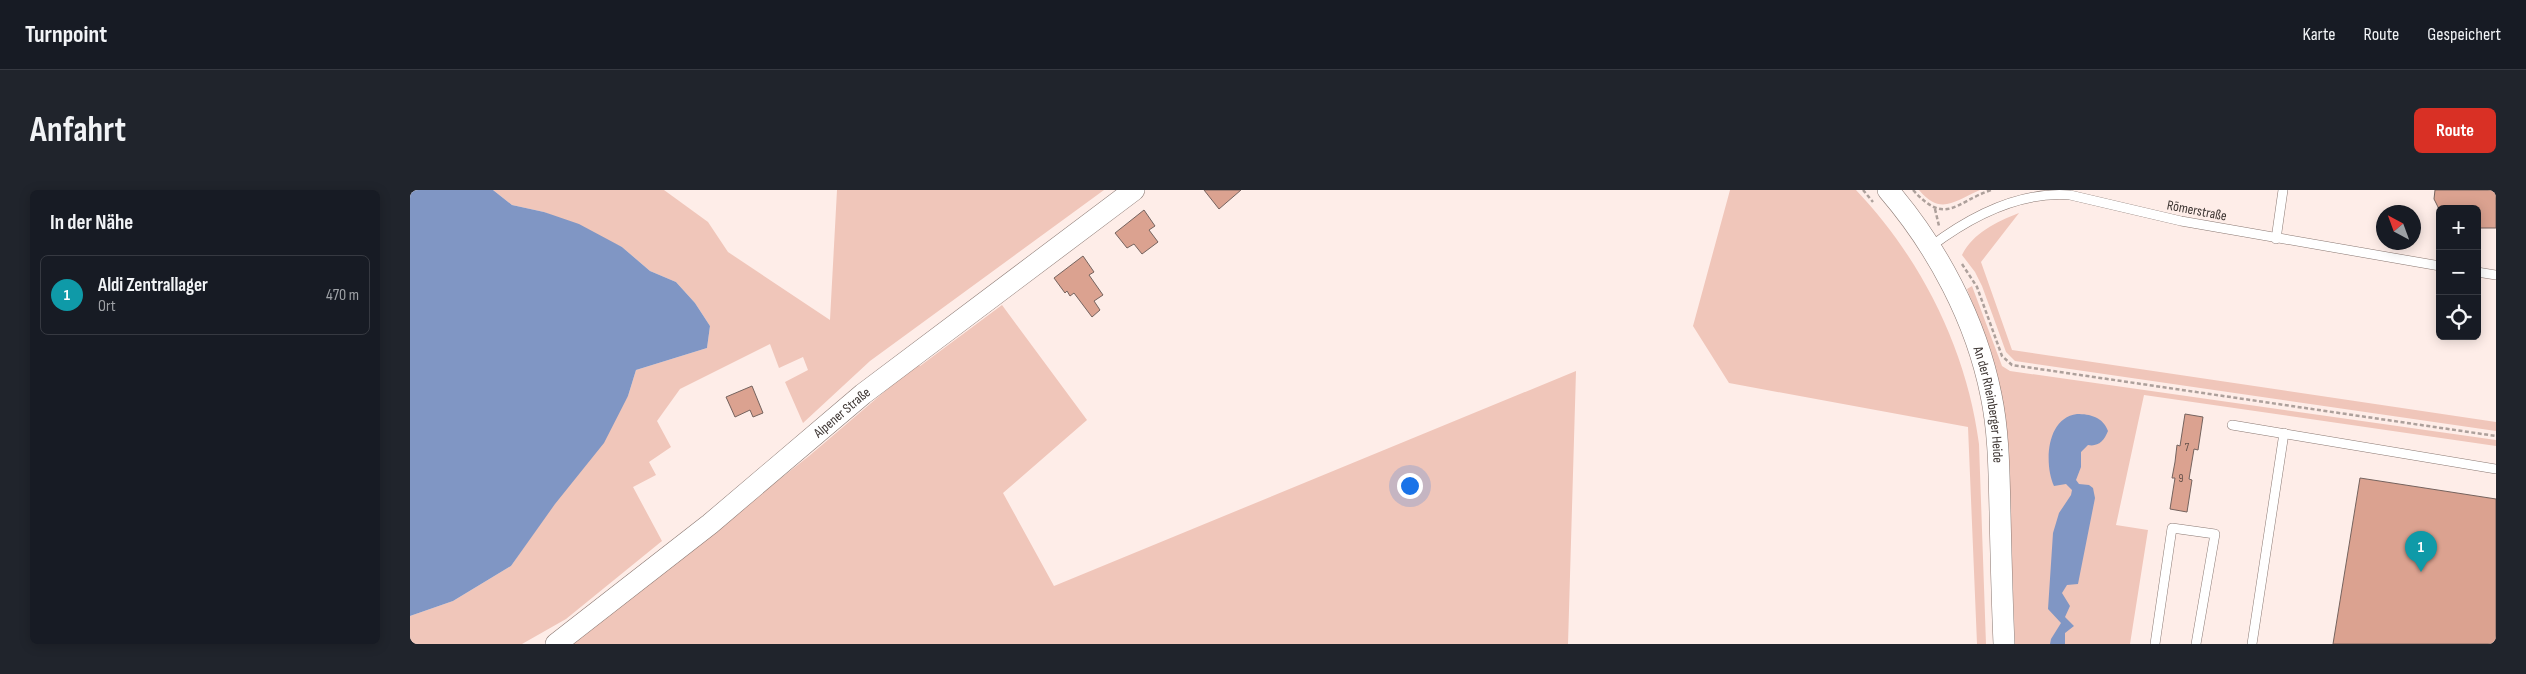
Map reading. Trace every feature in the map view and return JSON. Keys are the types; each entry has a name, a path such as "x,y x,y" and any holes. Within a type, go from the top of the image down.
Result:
{"street":[{"name":"Alpener Straße","path":"556,644 710,524 863,394 1134,190"},
{"name":"An der Rheinberger Heide","path":"1883,198 1937,242 1970,330 1991,395 1998,465 2004,644"}],"lane":[{"path":"2276,239 2283,190"},
{"name":"Römerstraße","path":"1937,242 2004,204 2037,193 2070,195 2181,221 2436,265"},
{"path":"2481,273 2496,275"},
{"path":"2232,425 2496,469"},
{"path":"2252,644 2284,433"},
{"path":"2155,644 2172,528 2215,534 2196,644"}],"path":[{"path":"1862,190 1883,198"},
{"path":"1913,190 1924,202 1935,209 1948,209 1991,190"},
{"path":"1935,209 1937,242 1972,278 2002,356 2012,365 2496,436"}],"shaded area":[{"path":"493,190 664,190 708,222 728,252 830,320 837,190 1104,190 870,361 803,423 785,382 808,370 803,357 779,368 770,344 680,389 657,421 671,447 649,462 656,475 633,487 662,541 566,619 522,644 410,644 410,616 453,601 511,566 628,396 636,370 707,348 710,326 695,303 676,282 650,271 622,247 544,212 512,205"},
{"path":"1730,190 1856,190 1901,245 1920,275 1952,340 1964,374 1973,409 1979,444 1986,644 1977,644 1968,427 1729,383 1693,326"},
{"path":"1919,190 1980,190 1955,202 1941,204 1934,203"},
{"path":"2019,213 1981,262 2012,350 2496,422 2496,431 2015,361 2006,352 1975,272 1962,255 1972,240 1979,234 1994,224"},
{"path":"1972,286 2002,366 2010,371 2496,440 2496,446 2144,395 2116,525 2148,530 2130,644 2015,644 2009,493 2000,391 1990,350 1967,289"},
{"path":"1002,305 1087,420 1003,493 1054,586 1576,371 1568,644 570,644 809,456 918,363 920,366"}],"water":[{"path":"410,190 493,190 512,205 544,212 579,224 622,247 650,271 676,282 695,303 710,326 707,348 636,370 628,396 604,443 555,504 511,566 453,601 410,616"},
{"path":"2077,414 2096,417 2103,422 2108,431 2105,438 2100,442 2095,445 2088,445 2081,452 2081,467 2076,480 2079,484 2089,485 2093,488 2095,498 2078,584 2067,585 2062,593 2070,606 2065,617 2074,626 2065,633 2065,644 2050,644 2061,623 2048,609 2053,533 2059,513 2071,495 2072,490 2066,484 2054,486 2049,466 2050,443 2053,433 2059,424 2067,417"}],"building":[{"path":"1204,190 1241,190 1219,209"},
{"path":"2435,190 2496,190 2496,228 2481,228 2481,205 2437,205 2434,199"},
{"path":"1144,210 1155,226 1149,230 1158,242 1142,254 1134,244 1127,248 1115,233"},
{"path":"1083,256 1094,272 1089,275 1103,295 1094,301 1100,310 1092,317 1074,293 1070,296 1067,291 1065,293 1054,278"},
{"path":"752,386 763,413 753,417 750,410 735,417 726,397"},
{"path":"2185,414 2203,417 2198,450 2194,449 2189,479 2192,480 2187,512 2170,509 2175,478 2172,478 2177,445 2180,446"},
{"path":"2360,478 2496,499 2496,644 2333,644"}],"place":[{"name":"Aldi Zentrallager","path":"2421,572"}]}
